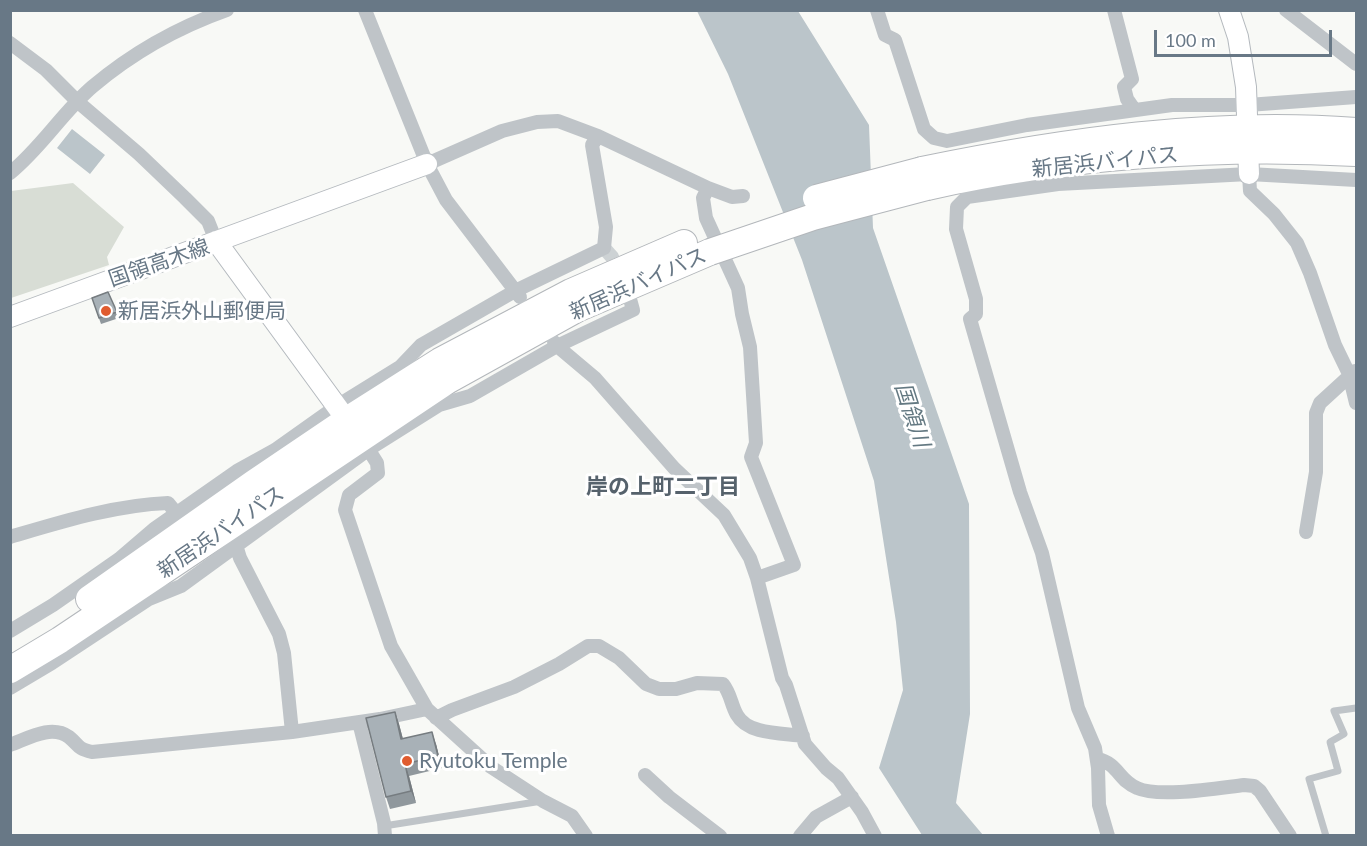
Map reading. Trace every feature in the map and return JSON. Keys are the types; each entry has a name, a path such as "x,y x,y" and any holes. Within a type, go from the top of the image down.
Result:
{"highway":[{"name":"新居浜バイパス","path":"1249,140 1314,128 1356,131"},
{"name":"新居浜バイパス","path":"10,670 60,640 353,428 440,361 571,292 643,260 707,244 809,200 924,179 999,154 1072,143 1166,132 1356,153"},
{"name":"新居浜バイパス","path":"10,649 54,623 353,428"}],"main road":[{"path":"1229,10 1238,37 1249,140"},
{"path":"216,241 427,164"},
{"name":"国領高木線","path":"10,317 216,241 353,428"}],"street":[{"path":"365,10 427,164 446,200 518,294"},
{"path":"877,10 885,35 895,40 924,129 934,138 947,141 1027,125 1172,105 1337,177 1356,180"},
{"path":"1114,10 1132,79 1124,87 1127,99 1134,109"},
{"path":"1286,10 1356,64"},
{"path":"10,173 25,161 78,102 106,76 158,41 219,12"},
{"path":"10,43 46,70 78,102 139,154 185,198 207,221 216,241"},
{"path":"1108,836 1098,805 1095,748 1078,708 1042,553 1020,492 970,319 976,314 976,299 956,229 957,207 967,196 1058,184 1249,140 1356,98"},
{"path":"427,164 502,131 537,122 558,121 598,136 708,188 732,196 743,196"},
{"path":"10,688 148,599 181,586 236,545 353,428 421,345 604,248 606,227 592,145 598,136"},
{"path":"1249,140 1250,191 1274,214 1297,243 1335,345 1353,372 1356,403"},
{"path":"708,188 703,198 706,218 738,288 750,346 756,443 752,457 795,565 757,578"},
{"path":"10,631 119,559 153,529 237,471 275,450 470,396 555,344 633,310 630,299"},
{"path":"555,344 613,396 674,468 724,515 750,558 782,678 805,744 816,758 838,778 875,836"},
{"path":"1306,532 1316,472 1316,413 1320,403 1353,372"},
{"path":"353,428 377,463 378,473 350,495 345,510 392,646 431,713 491,767 543,801 572,816 586,836"},
{"path":"10,537 52,524 143,504 168,503 177,514"},
{"path":"236,545 240,558 279,634 284,653 292,732"},
{"path":"10,745 46,732 67,736 79,748 92,752 292,732 452,710 513,687 559,664 588,645 600,646 619,658 646,684 659,689 676,689 697,683 723,684 730,693 737,716 752,728 803,736"},
{"path":"358,722 384,831"},
{"path":"1096,759 1106,760 1117,768 1129,784 1139,790 1179,792 1254,786 1260,791 1290,836"},
{"path":"645,775 669,797 720,836"},
{"path":"800,836 816,818 852,797"}],"lane":[{"path":"1326,836 1309,779 1338,771 1330,742 1344,734 1334,711 1356,708"},
{"path":"384,831 543,801"}],"shaded area":[{"path":"73,183 124,227 107,257 109,265 11,298 11,191"}],"water":[{"name":"国領川","path":"697,11 798,11 869,125 873,228 969,504 970,714 956,803 983,835 922,835 879,768 903,690 896,622 874,481 802,260 728,74"},
{"path":"72,129 105,155 90,174 57,148"}],"building":[{"path":"108,292 117,312 99,318 92,298"},
{"name":"Ryutoku Temple","path":"395,712 401,739 432,732 438,756 405,764 411,791 386,797 366,718"}],"tunnel":[{"path":"604,248 612,257 620,275"}],"place":[{"name":"新居浜外山郵便局","path":"106,311"},
{"name":"Ryutoku Temple","path":"407,761"}],"district":[{"name":"岸の上町二丁目","path":"663,487"}]}
